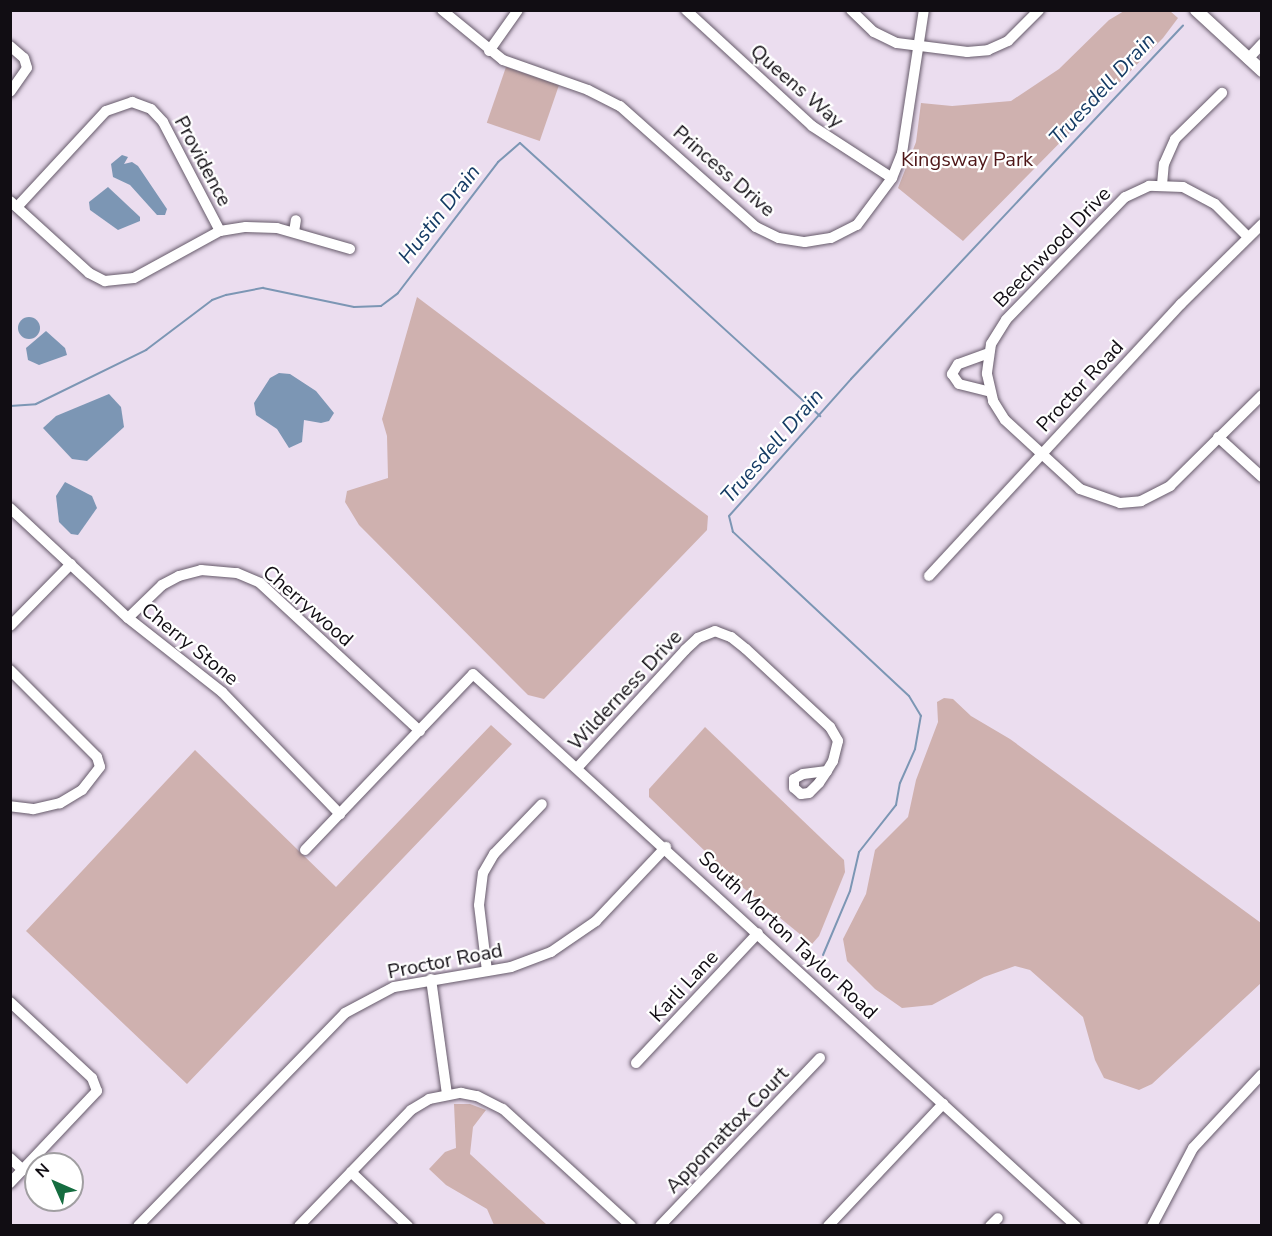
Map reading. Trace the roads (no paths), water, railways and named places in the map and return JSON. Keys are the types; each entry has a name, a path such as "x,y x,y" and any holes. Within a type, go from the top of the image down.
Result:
{"street":[{"name":"Princess Drive","path":"442,10 489,51 522,69 588,90 620,106 749,222 779,238 814,242 844,233 870,211 892,178 902,153 924,10"},
{"path":"489,51 518,10"},
{"name":"Queens Way","path":"686,10 812,126 892,178"},
{"path":"851,10 884,37 919,46 967,52 988,50 1019,33 1039,10"},
{"path":"1196,10 1262,71"},
{"path":"1248,59 1262,44"},
{"path":"10,46 24,58 27,68 10,92"},
{"path":"1162,185 1164,164 1175,139 1222,93"},
{"name":"Providence","path":"14,204 106,111 132,102 151,109 163,122 220,231"},
{"name":"Beechwood Drive","path":"988,353 1006,320 1113,205 1137,190 1162,185 1183,187 1203,196 1248,237"},
{"path":"14,204 89,273 114,283 134,278 220,231 260,226 294,232 350,249"},
{"path":"294,232 296,220"},
{"name":"Proctor Road","path":"929,576 1041,454 1262,224"},
{"path":"990,392 959,384 952,374 958,364 988,353 990,392 1005,420 1087,493 1107,501 1130,503 1150,498 1170,486 1262,395"},
{"path":"1218,436 1262,477"},
{"name":"Cherry Stone","path":"10,508 128,618 209,680 340,814"},
{"path":"10,626 71,564"},
{"name":"Cherrywood","path":"128,618 162,585 179,576 211,569 242,575 260,583 420,731"},
{"name":"Wilderness Drive","path":"577,768 685,650 698,638 715,632 731,637 746,649 830,727 838,741 827,771"},
{"path":"10,670 97,757 100,767 82,790 60,803 33,809 10,806"},
{"name":"South Morton Taylor Road","path":"420,731 473,674 666,847 1076,1226"},
{"path":"305,850 420,731"},
{"path":"487,970 479,905 483,873 494,854 542,804"},
{"name":"Proctor Road","path":"138,1226 335,1021 382,992 431,979 531,961 572,940 666,847"},
{"name":"Karli Lane","path":"636,1063 758,933"},
{"path":"431,979 447,1094"},
{"path":"10,1002 92,1078 97,1091 10,1183"},
{"name":"Appomattox Court","path":"660,1226 820,1059"},
{"path":"1152,1226 1187,1156 1262,1074"},
{"path":"299,1226 411,1110 447,1094 477,1096 503,1109 631,1226"},
{"path":"828,1226 943,1104"},
{"path":"10,1158 23,1170"},
{"path":"351,1172 408,1226"}],"water":[{"path":"122,155 128,157 124,164 132,162 138,166 167,209 165,215 157,215 130,185 113,177 111,164"},
{"path":"108,187 140,217 140,221 118,230 90,210 89,202"},
{"path":"29,317 37,320 40,328 37,336 29,339 21,336 18,328 21,320"},
{"path":"46,331 65,348 67,355 39,365 28,360 26,348"},
{"path":"279,373 290,374 316,391 334,413 329,421 321,423 304,420 302,442 289,448 277,429 256,415 254,403 270,378"},
{"path":"109,394 121,407 124,427 87,461 72,459 43,428 56,416"},
{"path":"65,482 92,496 97,508 78,535 71,534 59,522 56,496"}],"waterway":[{"name":"Truesdell Drain","path":"823,955 850,891 859,852 896,805 900,783 915,749 921,716 909,696 733,532 729,516 851,379 1183,25"},
{"name":"Hustin Drain","path":"10,406 36,404 146,350 212,300 226,295 263,288 354,307 381,306 398,293 498,162 520,143 820,416"}],"park label":[{"name":"Kingsway Park","path":"967,159"}]}
